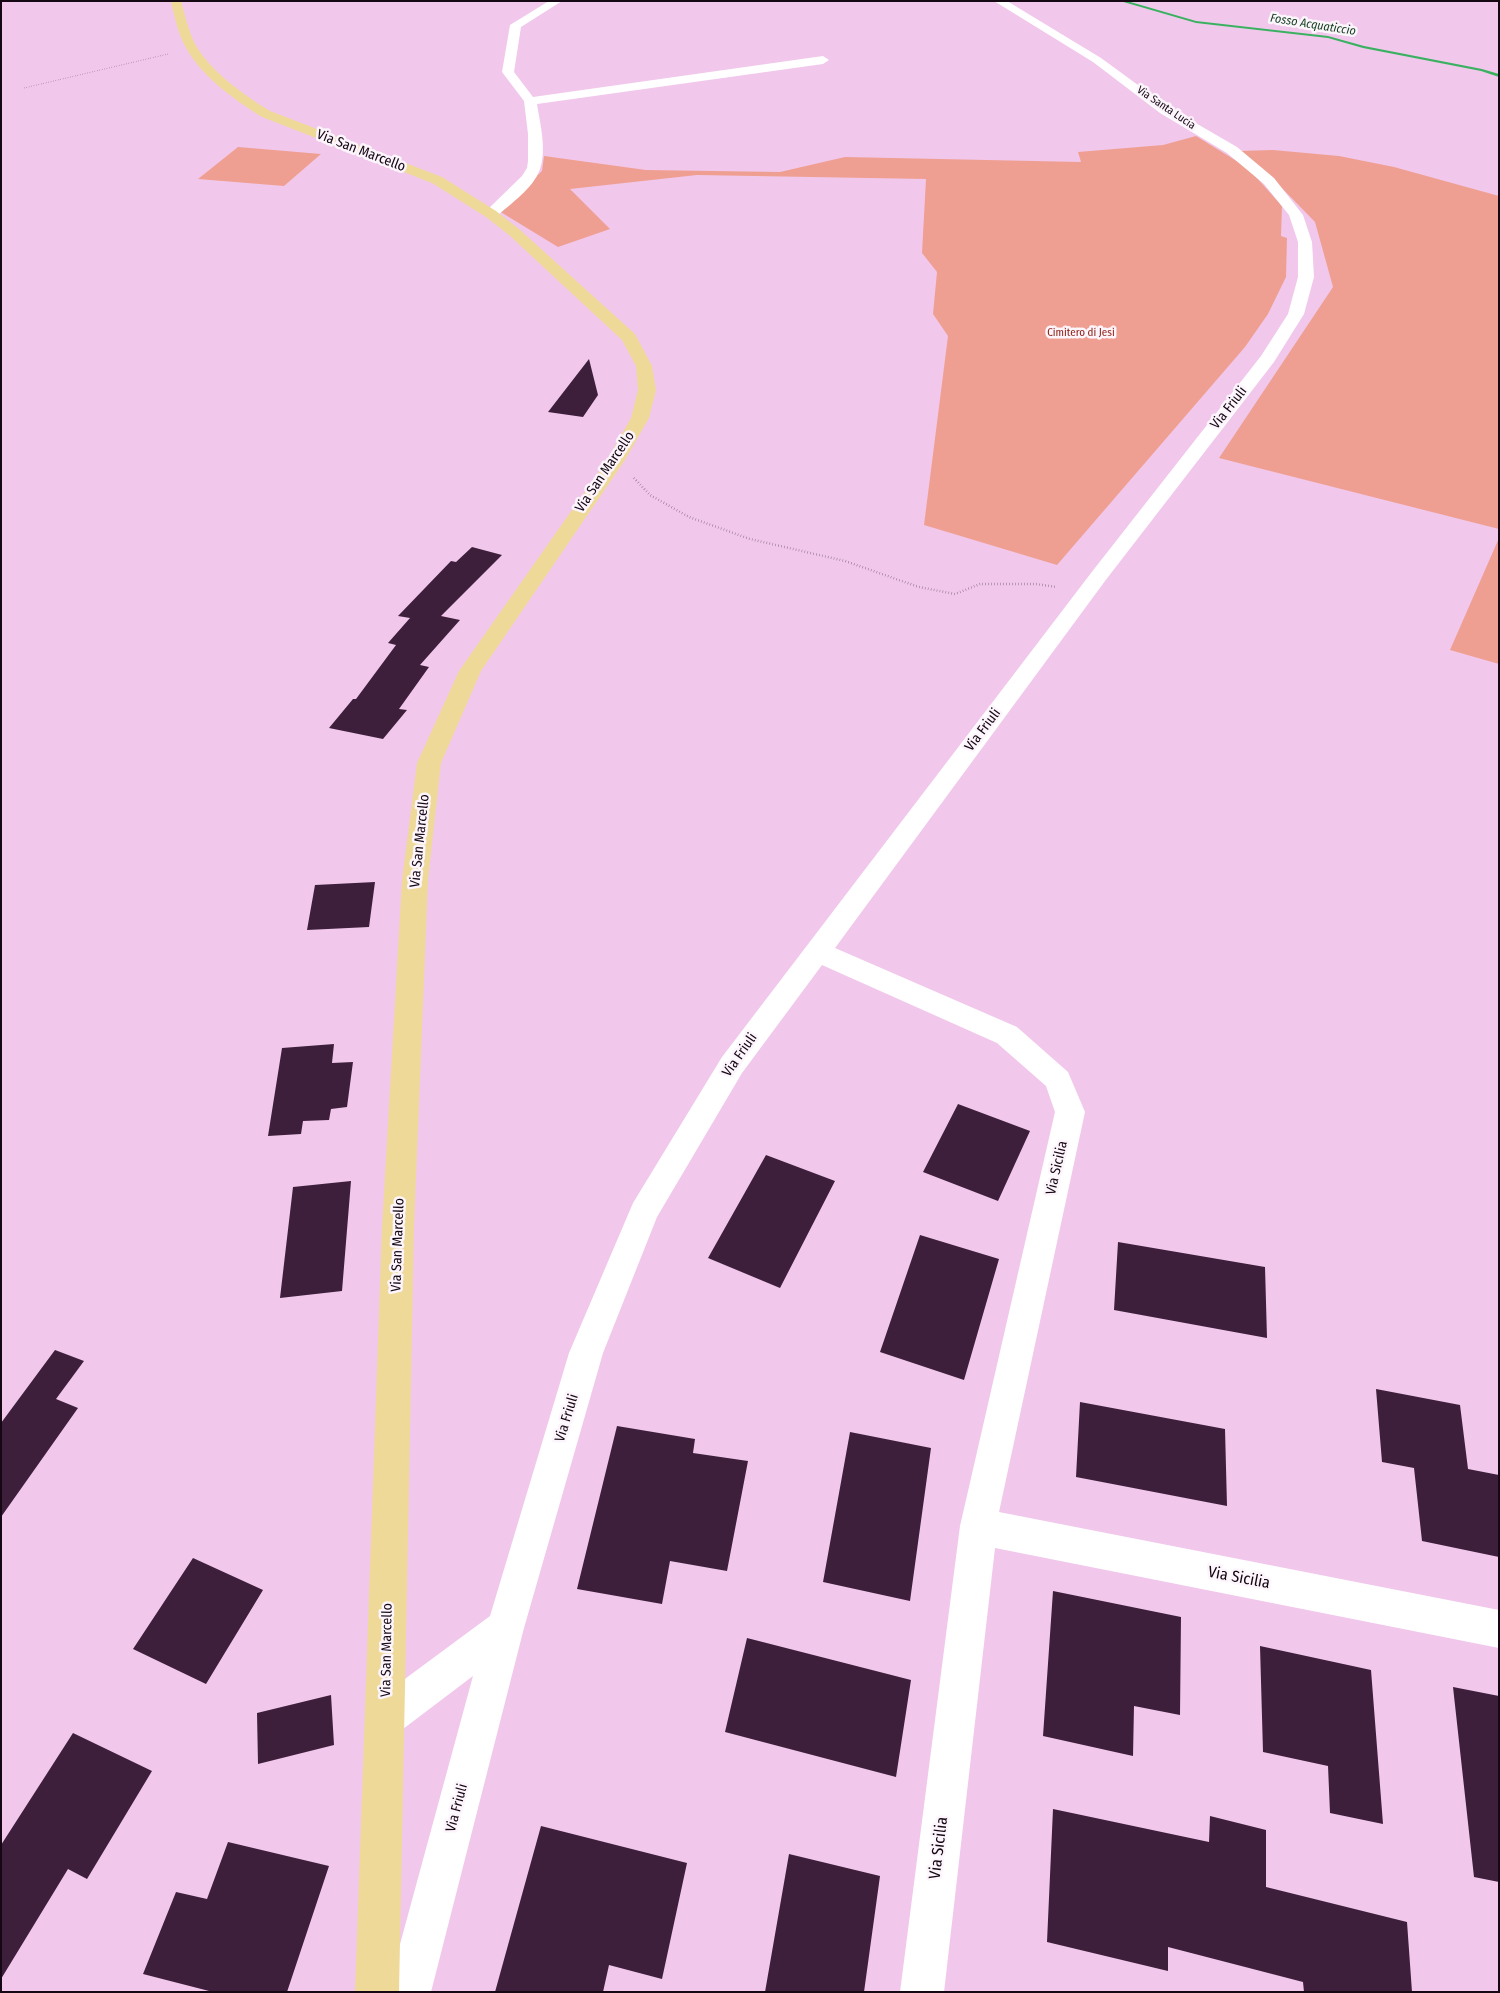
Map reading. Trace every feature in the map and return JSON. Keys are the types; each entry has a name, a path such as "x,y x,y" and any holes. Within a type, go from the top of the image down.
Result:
{"main road":[{"name":"Via San Marcello","path":"176,1 183,28 193,49 229,87 248,103 266,114 437,180 491,214 514,232 629,337 644,366 647,390 640,418 616,460 470,670 429,763 415,880 398,1217 377,1992"}],"street":[{"path":"491,214 534,170 535,150 530,101 508,72 516,25 556,1"},
{"name":"Via Santa Lucia","path":"999,1 1083,50 1164,110 1215,140 1245,161 1269,181 1284,198 1296,215 1305,242"},
{"path":"530,101 823,60"},
{"name":"Via Friuli","path":"409,1992 504,1628 586,1353 644,1212 732,1064 1086,593 1268,358 1296,314 1306,277 1305,242"},
{"name":"Via Sicilia","path":"817,951 1008,1035 1041,1062 1058,1080 1070,1112 978,1526 922,1992"},
{"name":"Via Sicilia","path":"978,1526 1499,1630"},
{"path":"385,1718 504,1628"}],"path":[{"path":"24,88 193,49"},
{"path":"616,460 650,495 689,517 750,538 845,561 918,587 955,594 980,584 1037,584 1086,593"}],"green space":[{"name":"Cimitero di Jesi","path":"1196,136 1248,168 1282,206 1281,236 1287,238 1286,277 1268,314 1245,347 1057,565 924,525 948,336 933,314 937,272 922,253 926,179 697,175 570,189 610,229 558,247 499,211 542,171 544,156 646,170 780,172 845,157 1081,162 1078,152 1163,145"},
{"path":"238,147 321,154 284,186 198,179"},
{"path":"1273,150 1339,156 1394,167 1499,196 1499,529 1219,458 1333,287 1315,222 1276,182 1238,151"},
{"path":"1499,538 1499,664 1450,650"}],"building":[{"path":"589,359 598,395 583,417 548,412"},
{"path":"472,547 502,555 441,616 460,620 420,665 429,667 399,709 407,710 383,739 329,728 353,699 356,699 396,645 388,643 410,618 398,616 451,561 456,562"},
{"path":"375,882 369,927 307,930 315,885"},
{"path":"334,1044 332,1063 353,1062 347,1107 331,1109 329,1120 303,1121 301,1134 268,1136 282,1048"},
{"path":"958,1104 1030,1131 998,1201 923,1172"},
{"path":"766,1155 835,1181 780,1288 708,1258"},
{"path":"351,1181 342,1291 280,1298 293,1187"},
{"path":"920,1235 999,1259 964,1380 880,1352"},
{"path":"1118,1242 1265,1267 1267,1338 1114,1310"},
{"path":"55,1350 84,1361 56,1399 78,1408 1,1517 1,1423"},
{"path":"1376,1389 1460,1405 1468,1469 1499,1475 1499,1557 1422,1541 1414,1468 1382,1462"},
{"path":"1080,1402 1225,1429 1227,1506 1076,1477"},
{"path":"617,1426 695,1439 693,1453 748,1461 727,1571 670,1561 662,1604 577,1589"},
{"path":"850,1432 931,1448 910,1601 823,1582"},
{"path":"193,1558 263,1590 206,1684 133,1649"},
{"path":"1053,1591 1181,1617 1180,1715 1134,1706 1133,1756 1043,1736"},
{"path":"747,1638 911,1680 896,1777 725,1732"},
{"path":"1260,1646 1371,1670 1383,1824 1330,1813 1328,1766 1263,1752"},
{"path":"1453,1687 1499,1696 1499,1882 1474,1877"},
{"path":"331,1695 334,1745 258,1764 257,1713"},
{"path":"73,1733 152,1771 87,1879 68,1869 1,1979 1,1845"},
{"path":"1053,1809 1209,1842 1210,1816 1266,1830 1266,1887 1407,1922 1412,1992 1304,1992 1303,1982 1168,1947 1168,1971 1047,1942"},
{"path":"541,1826 687,1863 662,1979 609,1965 603,1992 495,1992"},
{"path":"228,1842 329,1866 287,1992 213,1992 143,1974 176,1892 207,1899"},
{"path":"789,1854 880,1876 864,1992 765,1992"}],"waterway":[{"name":"Fosso Acquaticcio","path":"1122,1 1196,22 1328,37 1363,47 1482,70 1499,76"}]}
